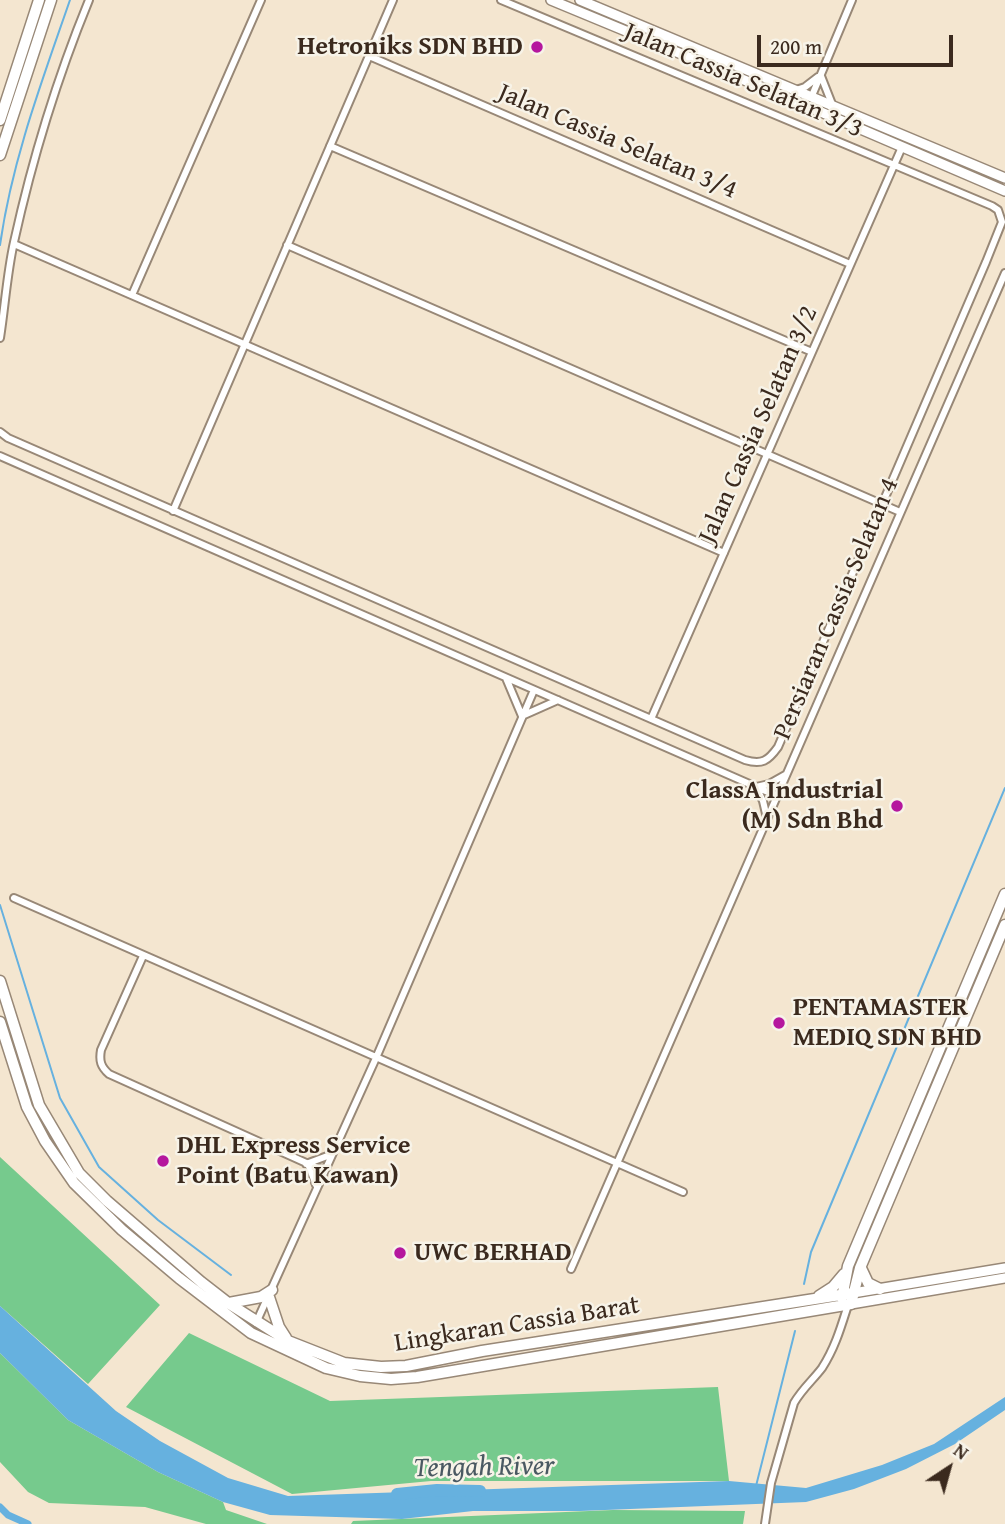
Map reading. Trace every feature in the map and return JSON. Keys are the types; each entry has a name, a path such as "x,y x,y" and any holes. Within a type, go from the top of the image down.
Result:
{"main road":[{"path":"0,120 39,0"},
{"path":"0,155 51,0"},
{"path":"848,1302 842,1294 848,1269 1005,894"},
{"path":"848,1302 1005,925"},
{"name":"Lingkaran Cassia Barat","path":"0,981 38,1104 79,1173 107,1201 228,1303 288,1341 344,1363 382,1367 406,1366 842,1294"},
{"name":"Lingkaran Cassia Barat","path":"0,1022 27,1107 45,1141 74,1183 141,1246 251,1333 326,1368 380,1378 417,1377 848,1302"},
{"path":"942,1044 944,1051 952,1051"},
{"path":"861,1267 867,1283 880,1289"},
{"path":"816,1298 838,1283 848,1269"},
{"path":"228,1303 270,1293 279,1327 288,1341"}],"street":[{"path":"0,338 14,244 52,100 89,0"},
{"path":"132,295 261,0"},
{"path":"173,511 393,0"},
{"name":"Jalan Cassia Selatan 3/3","path":"500,0 992,206 1001,215 1002,222 881,503"},
{"path":"551,0 809,101 902,148 1005,191"},
{"path":"580,0 796,90 809,101 834,106 1005,178"},
{"path":"809,101 852,0"},
{"name":"Jalan Cassia Selatan 3/4","path":"369,56 850,264"},
{"path":"796,90 805,87 821,74"},
{"path":"821,74 828,99 834,106"},
{"path":"330,146 812,352"},
{"name":"Jalan Cassia Selatan 3/2","path":"651,719 902,148"},
{"path":"14,244 724,553"},
{"path":"287,245 900,512"},
{"name":"Persiaran Cassia Selatan 4","path":"571,1269 1005,273"},
{"path":"0,432 8,438 173,511 757,764 769,760 778,747 881,503"},
{"path":"0,456 777,796"},
{"path":"506,678 522,716"},
{"path":"256,1323 376,1058 534,690"},
{"path":"522,716 558,700"},
{"path":"756,786 769,784 786,774"},
{"path":"756,786 767,818"},
{"path":"13,898 683,1192"},
{"path":"143,956 101,1050 103,1069 324,1171"},
{"path":"307,1164 331,1155"},
{"path":"307,1164 317,1186"},
{"path":"848,1302 880,1289 1005,1268"},
{"path":"848,1302 1005,1278"},
{"path":"765,1524 771,1483 794,1404 800,1391 820,1370 839,1337 848,1302"}],"green space":[{"path":"0,1157 160,1305 88,1384 0,1306"},
{"path":"189,1333 330,1401 718,1387 729,1481 431,1481 292,1494 126,1407"},
{"path":"0,1353 68,1420 158,1472 223,1502 226,1510 267,1524 206,1524 145,1507 49,1503 28,1492 0,1462"},
{"path":"613,1510 745,1511 743,1524 351,1524 353,1521"}],"water":[{"path":"0,1306 116,1411 160,1441 228,1478 288,1496 729,1481 806,1488 882,1465 934,1444 1005,1397 1005,1410 955,1444 906,1469 854,1489 806,1502 580,1511 473,1511 402,1519 270,1515 223,1502 158,1472 68,1420 0,1353"}],"waterway":[{"path":"0,245 20,151 70,0"},
{"path":"804,1284 811,1252 1005,788"},
{"path":"0,905 60,1098 99,1167 158,1220 231,1275"},
{"path":"756,1486 795,1331"},
{"name":"Tengah River","path":"397,1494 437,1490 480,1491"},
{"path":"0,1507 8,1515 28,1524"}],"place":[{"name":"Hetroniks SDN BHD","path":"537,47"},
{"name":"ClassA Industrial (M) Sdn Bhd","path":"897,806"},
{"name":"PENTAMASTER MEDIQ SDN BHD","path":"779,1023"},
{"name":"DHL Express Service Point (Batu Kawan)","path":"163,1161"},
{"name":"UWC BERHAD","path":"400,1253"}]}
